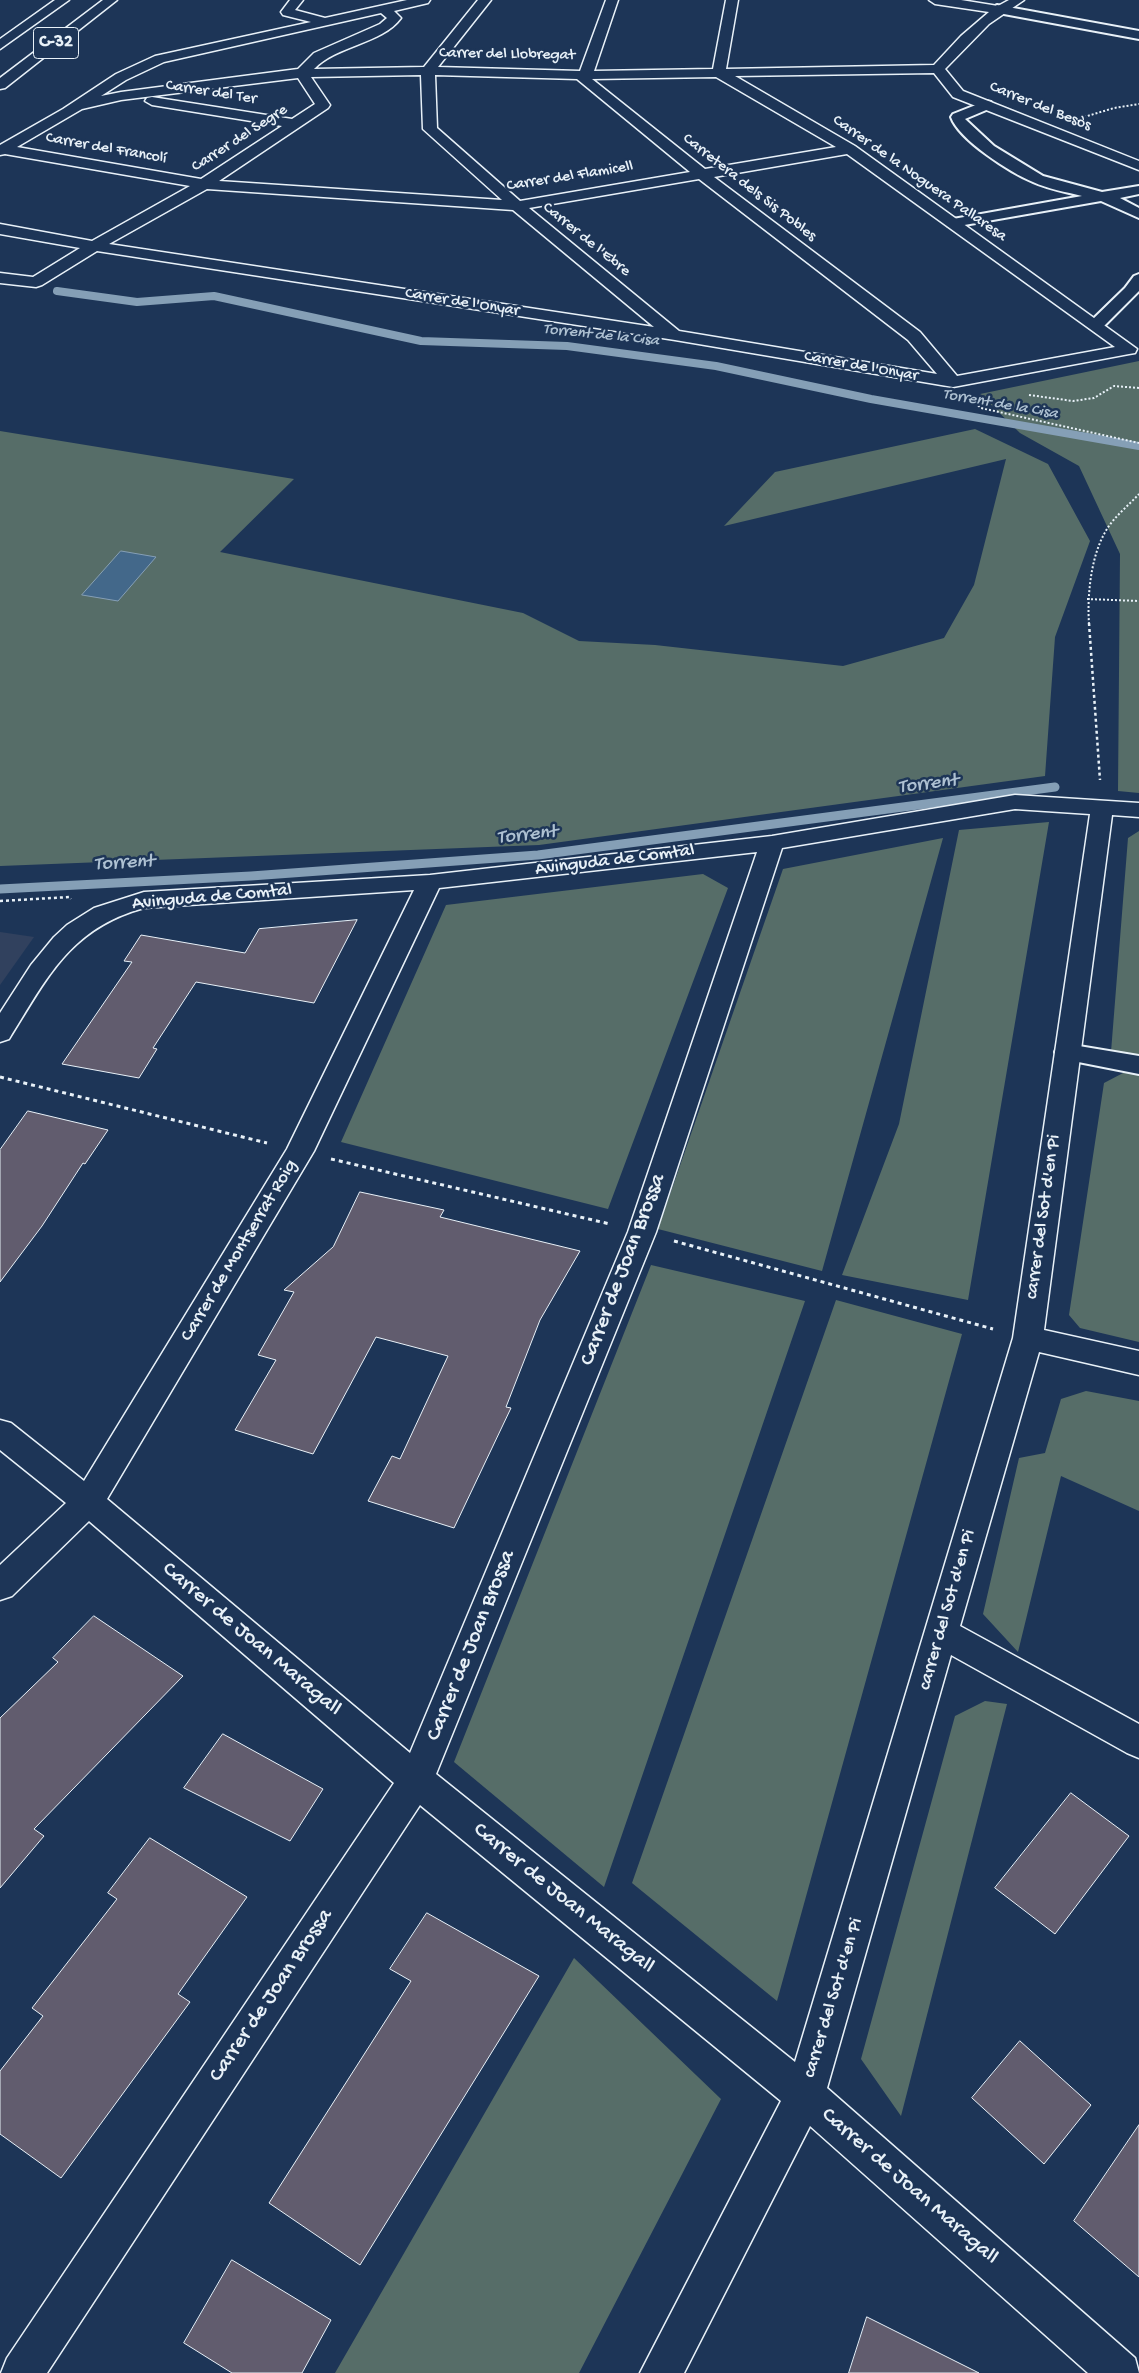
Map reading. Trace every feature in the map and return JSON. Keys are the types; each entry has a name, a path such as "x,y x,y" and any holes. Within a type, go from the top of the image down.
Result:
{"main road":[{"name":"C-32","path":"0,45 63,0"},
{"name":"C-32","path":"0,85 112,0"},
{"path":"297,0 287,12 311,19 337,20"},
{"path":"1,150 77,106 121,77 160,59 424,0"},
{"path":"428,71 486,0"},
{"path":"586,75 612,0"},
{"path":"719,73 732,0"},
{"path":"935,0 998,9"},
{"path":"938,69 977,25 998,9 1018,0"},
{"path":"302,73 319,56 386,27 395,18 385,10"},
{"name":"Carrer del Llobregat","path":"77,106 121,96 302,73 428,71 586,75 938,69"},
{"name":"Carrer del Besòs","path":"938,69 958,94 1139,166"},
{"name":"Carrer de l'Ebre","path":"428,71 430,129 517,206 675,335"},
{"name":"Carrer del Segre","path":"0,278 36,282 94,246 204,184 324,105 302,73"},
{"name":"Carrer de la Noguera Pallaresa","path":"719,73 850,149 1130,349"},
{"name":"Carretera dels Sis Pobles","path":"586,75 584,79 700,173 914,336 953,382"},
{"name":"Carrer del Ter","path":"121,96 296,124"},
{"name":"Carrer del Flamicell","path":"204,184 517,206 700,173 850,149"},
{"name":"Carrer del Francolí","path":"1,150 204,184"},
{"name":"Carrer de l'Onyar","path":"0,229 94,246 675,335 953,382 1130,349"},
{"name":"Avinguda de Comtal","path":"0,1033 48,959 72,934 91,919 119,906 144,900 430,882 772,843 1015,802 1139,810"},
{"name":"carrer del Sot d'en Pi","path":"661,2373 805,2095 1028,1338 1102,807"},
{"name":"Carrer de Joan Brossa","path":"22,2373 416,1780 642,1232 772,843"},
{"name":"Carrer de Montserrat Roig","path":"0,1586 88,1502 300,1151 430,882"},
{"path":"1028,1338 1139,1363"},
{"name":"Carrer de Joan Maragall","path":"0,1432 88,1502 416,1780 805,2095 1120,2373"},
{"path":"942,1633 1139,1742"}],"street":[{"path":"998,9 1139,35"},
{"path":"986,105 958,117 960,123 1035,179 1101,196 1129,206 1139,214"},
{"path":"953,223 1139,190"},
{"path":"1096,325 1132,290 1139,279"},
{"path":"1067,1052 1139,1065"}],"path":[{"path":"1047,129 1114,108 1139,104"},
{"path":"977,378 991,387 1022,394 1083,402 1101,397 1114,386 1139,388"},
{"path":"953,382 981,408 1139,444"},
{"path":"1102,807 1087,599 1095,561 1108,529 1139,494"},
{"path":"1087,599 1139,601"},
{"path":"0,901 70,897 91,919"},
{"path":"0,1077 300,1151 642,1232 1028,1338"}],"shaded area":[{"path":"121,551 156,557 118,601 82,595"},
{"path":"0,932 34,937 0,985"}],"green space":[{"path":"1139,361 1139,793 1118,791 1120,554 1079,466 1020,433 980,394"},
{"path":"975,429 1048,464 1090,541 1055,637 1045,776 539,845 0,866 0,431 294,479 220,552 523,613 579,641 655,645 843,666 944,638 974,585 1006,459 724,526 775,472"},
{"path":"1049,822 968,1300 842,1275 899,1124 959,830"},
{"path":"1139,831 1139,1057 1111,1052 1128,838"},
{"path":"943,838 822,1271 658,1229 783,869"},
{"path":"703,874 728,888 608,1209 341,1142 446,905"},
{"path":"1125,1072 1139,1074 1139,1342 1080,1328 1069,1315 1104,1083"},
{"path":"651,1265 805,1301 604,1887 454,1762"},
{"path":"836,1300 962,1334 777,2001 632,1883"},
{"path":"1086,1391 1139,1401 1139,1511 1061,1476 1018,1652 983,1614 1019,1458 1045,1453 1061,1399"},
{"path":"985,1701 1007,1704 901,2116 861,2059 955,1716"},
{"path":"574,1958 721,2099 579,2373 335,2373"}],"building":[{"path":"357,920 314,1003 196,982 153,1048 157,1049 139,1078 62,1064 132,962 124,961 141,935 245,953 259,929"},
{"path":"28,1111 108,1130 85,1164 83,1163 42,1226 0,1282 0,1150"},
{"path":"360,1192 444,1210 440,1217 580,1251 540,1320 506,1407 511,1408 454,1528 368,1501 392,1456 400,1459 448,1356 376,1337 313,1454 235,1430 276,1360 258,1355 294,1292 284,1290 333,1247"},
{"path":"94,1616 183,1676 34,1829 44,1836 0,1888 0,1718 58,1662 53,1658"},
{"path":"223,1734 323,1789 290,1841 184,1788"},
{"path":"1071,1793 1129,1836 1055,1934 995,1888"},
{"path":"150,1838 247,1897 178,1994 190,2002 61,2178 0,2134 0,2071 43,2016 32,2008 117,1899 108,1893"},
{"path":"427,1913 539,1976 360,2265 269,2203 411,1981 390,1969"},
{"path":"1020,2041 1091,2105 1044,2164 972,2098"},
{"path":"1139,2125 1139,2277 1074,2221"},
{"path":"232,2260 331,2320 302,2373 232,2373 184,2343"},
{"path":"867,2317 979,2373 849,2373"}],"waterway":[{"name":"Torrent de la Cisa","path":"57,291 137,302 214,296 421,341 567,346 716,366 871,399 1139,446"},
{"name":"Torrent","path":"0,889 251,876 538,855 1055,787"}]}
